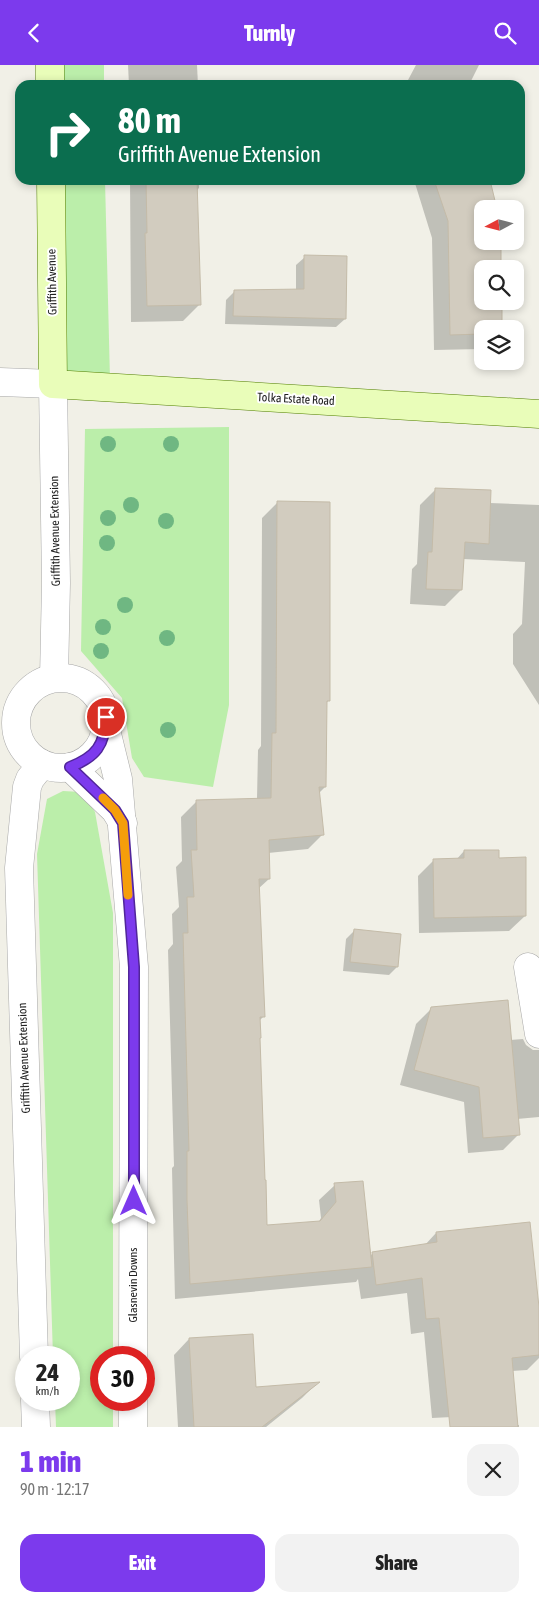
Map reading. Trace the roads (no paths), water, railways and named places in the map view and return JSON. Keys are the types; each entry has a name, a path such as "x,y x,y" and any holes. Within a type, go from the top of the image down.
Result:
{"main road":[{"path":"50,65 50,80"},
{"name":"Griffith Avenue","path":"51,185 53,384"},
{"name":"Tolka Estate Road","path":"53,384 539,414"}],"street":[{"path":"0,382 53,384"},
{"name":"Griffith Avenue Extension","path":"53,384 56,583 54,678"},
{"path":"54,678 68,678 83,683 95,692 103,704 106,717 106,730 102,742 95,753 84,762 70,767 56,768 42,764 30,756 21,745 17,731 17,716 21,703 29,691 40,683 54,678"},
{"name":"Glasnevin Downs","path":"106,730 118,779 134,967 133,1346"},
{"name":"Griffith Avenue Extension","path":"34,1346 19,868 27,787 30,779 42,764"},
{"path":"70,767 115,810 123,823"},
{"path":"528,967 539,1034"},
{"path":"35,1411 36,1427"},
{"path":"133,1411 133,1427"}]}
